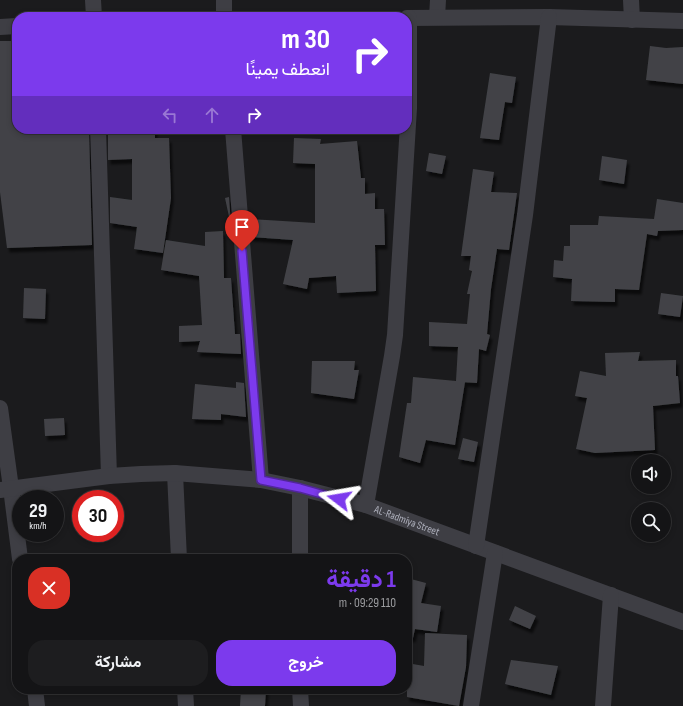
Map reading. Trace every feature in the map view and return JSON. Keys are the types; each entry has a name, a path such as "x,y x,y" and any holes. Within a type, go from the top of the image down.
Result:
{"street":[{"path":"93,0 94,12"},
{"path":"224,0 224,12"},
{"path":"437,17 438,0"},
{"path":"631,0 632,20"},
{"path":"476,546 525,214 549,17"},
{"path":"412,18 549,17 683,21"},
{"path":"0,27 12,26"},
{"path":"98,134 109,476"},
{"path":"233,134 261,480"},
{"path":"366,505 395,335 407,134"},
{"path":"0,408 6,489 19,554"},
{"path":"175,473 179,554"},
{"name":"AL-Radmiya Street","path":"6,489 109,476 175,473 261,480 300,488 366,505 683,622"},
{"path":"300,488 300,554"},
{"path":"471,706 495,553"},
{"path":"603,706 611,595"},
{"path":"36,694 38,706"},
{"path":"185,694 186,706"},
{"path":"300,694 301,706"}],"building":[{"path":"0,41 12,41 12,134 89,134 92,245 7,248 0,192"},
{"path":"650,46 666,48 683,47 683,84 646,80"},
{"path":"490,73 516,77 512,103 505,102 499,140 480,138"},
{"path":"108,134 155,134 155,138 169,138 171,198 163,253 134,249 137,227 110,223 110,197 132,200 132,159 108,160"},
{"path":"294,138 321,139 320,144 357,141 361,178 365,178 365,194 375,193 375,209 384,209 385,245 375,245 376,291 337,293 336,276 309,278 307,289 283,284 293,240 251,237 250,219 315,223 315,164 293,163"},
{"path":"429,153 446,156 442,174 426,171"},
{"path":"602,156 627,160 624,184 599,180"},
{"path":"473,169 494,172 491,192 517,193 509,250 497,249 491,289 487,334 490,335 486,351 479,349 477,383 465,382 455,445 426,440 420,463 399,457 407,403 411,403 413,377 456,381 458,347 429,346 429,322 467,324 470,294 467,294 472,271 469,270 471,256 461,256"},
{"path":"229,197 231,226 225,198"},
{"path":"657,199 683,203 683,230 658,231 657,236 647,234 639,290 615,289 615,302 571,301 572,279 553,277 554,260 563,261 564,246 570,246 570,225 598,225 599,216 654,219"},
{"path":"223,231 224,278 231,278 235,334 240,334 241,354 197,352 200,341 179,342 179,326 202,325 199,276 161,270 166,240 205,246 205,232"},
{"path":"24,288 46,289 45,319 23,318"},
{"path":"661,293 683,296 680,317 658,314"},
{"path":"640,352 638,361 676,360 676,376 678,376 680,403 653,406 655,450 595,453 576,449 587,398 575,396 580,371 606,376 605,353"},
{"path":"312,361 355,361 354,370 359,370 354,399 311,393"},
{"path":"236,382 244,383 246,417 221,414 221,420 192,419 195,384 236,388"},
{"path":"64,418 65,435 45,436 44,419"},
{"path":"463,438 478,442 474,462 458,459"},
{"path":"412,579 426,583 421,603 441,606 437,632 415,629 413,638"},
{"path":"515,606 536,616 530,629 509,620"},
{"path":"425,633 467,635 466,667 459,706 407,697 407,694 412,694 412,664 424,666"},
{"path":"511,660 558,666 551,695 505,684"},
{"path":"241,694 266,694 265,706 240,706"}],"route":[{"path":"242,251 261,480 300,488 339,499"}]}
